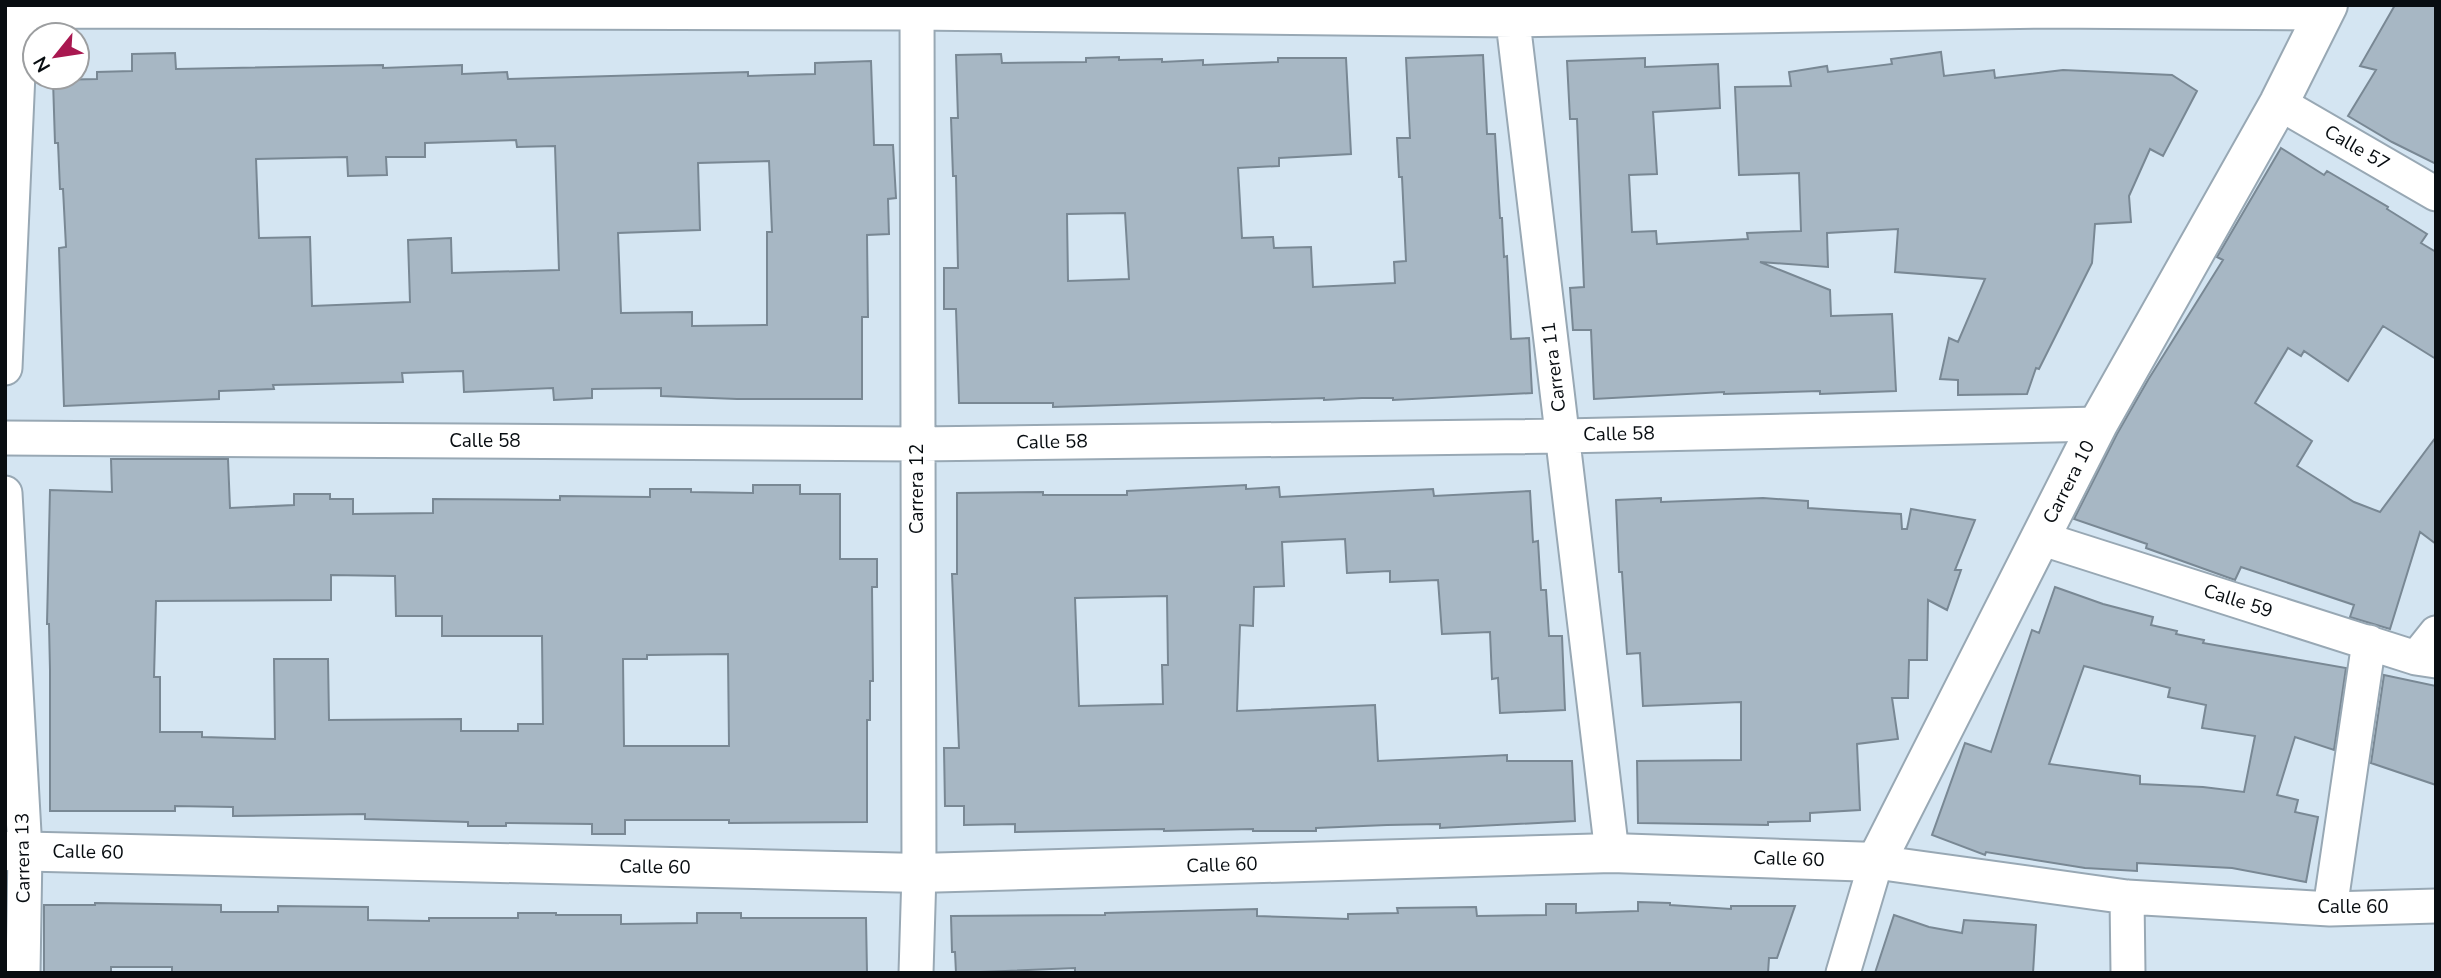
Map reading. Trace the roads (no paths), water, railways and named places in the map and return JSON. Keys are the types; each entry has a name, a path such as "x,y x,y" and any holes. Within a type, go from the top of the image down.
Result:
{"street":[{"path":"5,368 16,9 1512,12 2326,9"},
{"name":"Carrera 12","path":"916,9 919,873 916,973"},
{"name":"Carrera 10","path":"1843,973 1876,862 2098,424 2279,103 2326,9"},
{"name":"Carrera 11","path":"1512,12 1612,853"},
{"name":"Calle 57","path":"2279,103 2436,194"},
{"name":"Calle 58","path":"5,438 917,444 1563,436 2098,424"},
{"name":"Carrera 13","path":"5,493 15,851 23,973"},
{"name":"Calle 59","path":"2040,538 2369,642 2429,651"},
{"path":"2330,909 2369,642"},
{"name":"Calle 60","path":"15,851 919,873 1612,853 1876,862 2127,897 2330,909 2436,906"},
{"path":"2127,897 2128,973"}]}
